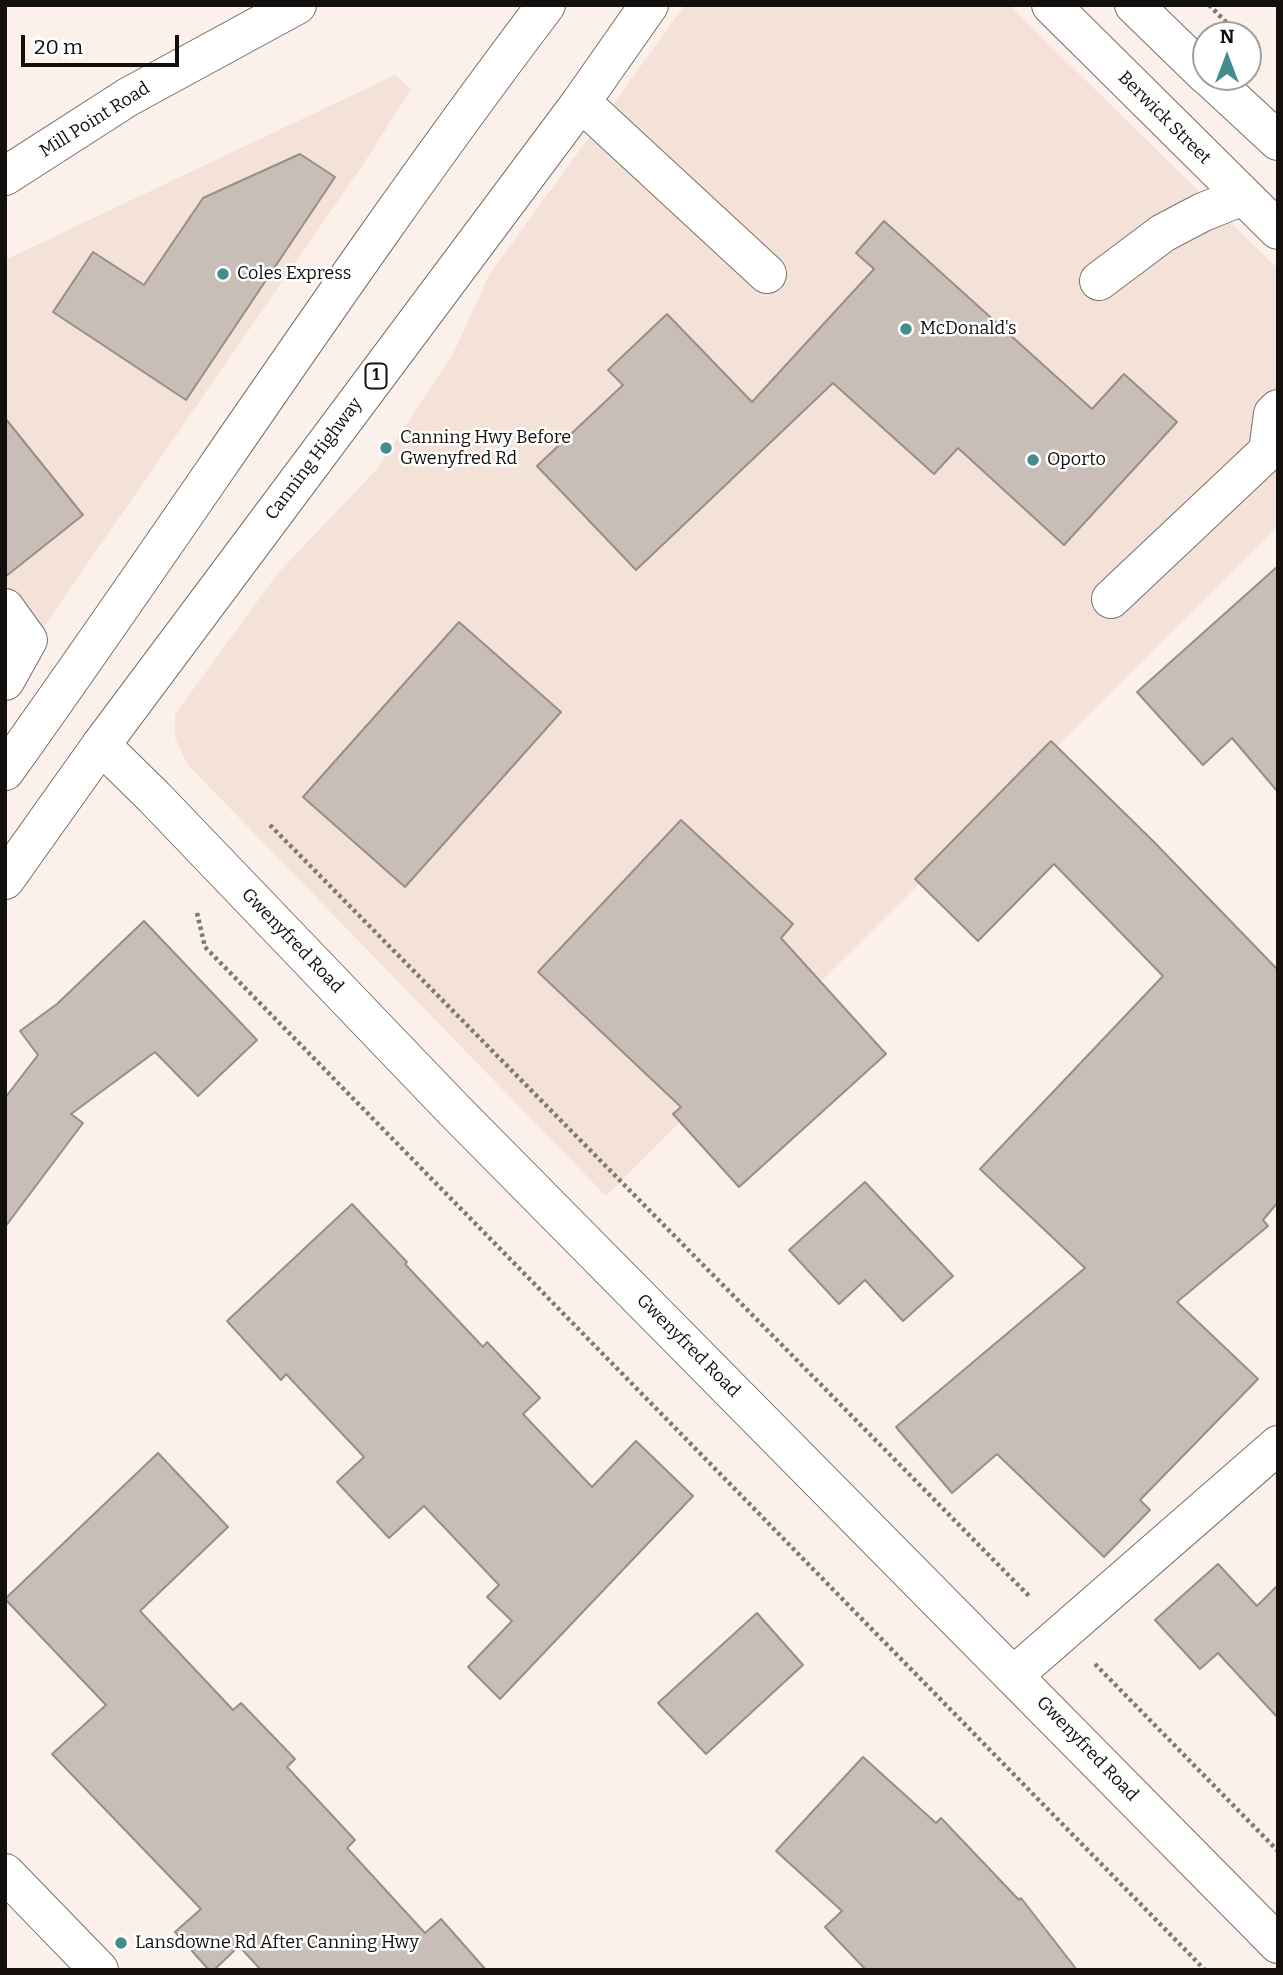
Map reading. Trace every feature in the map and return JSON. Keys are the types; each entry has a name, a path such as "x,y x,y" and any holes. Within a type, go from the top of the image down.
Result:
{"main road":[{"name":"Mill Point Road","path":"5,176 128,97 297,5"},
{"path":"5,771 105,632 348,277 546,5"},
{"name":"Canning Highway","path":"5,880 101,745 581,102 649,5"},
{"name":"Berwick Street","path":"1051,5 1278,230"},
{"path":"1135,5 1192,61"},
{"path":"1223,91 1278,141"},
{"path":"581,102 767,274"},
{"path":"1099,281 1163,233 1203,212 1243,196"},
{"path":"1111,599 1273,449 1273,414 1278,409"},
{"path":"5,608 28,640 5,681"},
{"name":"Gwenyfred Road","path":"101,745 454,1110 1278,1944"},
{"path":"1014,1675 1278,1445"},
{"path":"5,1873 99,1970"}],"path":[{"path":"1209,5 1225,21"},
{"path":"270,825 1278,1851"},
{"path":"195,903 205,947 1205,1970"}],"shaded area":[{"path":"685,5 1009,5 1278,269 1278,526 606,1196 188,765 175,738 175,714 278,573 377,469 454,352 489,275"},
{"path":"395,75 411,89 364,163 5,683 5,260"}],"building":[{"name":"Coles Express","path":"300,154 335,177 186,400 53,312 93,252 144,285 203,198"},
{"path":"884,221 1092,409 1124,374 1177,422 1064,545 958,448 934,474 833,383 636,570 537,466 623,385 608,370 667,314 752,402 874,269 856,253"},
{"path":"5,418 83,515 5,577"},
{"path":"1278,566 1278,792 1232,738 1203,765 1137,692"},
{"path":"459,622 561,712 405,887 303,797"},
{"path":"1051,741 1278,970 1278,1202 1263,1220 1268,1226 1177,1302 1258,1379 1140,1500 1150,1510 1104,1557 997,1454 952,1493 896,1427 1085,1268 980,1169 1163,976 1054,864 978,941 915,879"},
{"path":"681,820 793,924 781,938 886,1054 739,1187 673,1114 681,1107 538,972"},
{"path":"144,921 257,1040 198,1096 155,1052 71,1114 83,1123 5,1227 5,1098 38,1055 20,1031 57,1004"},
{"path":"865,1182 953,1276 903,1321 865,1280 839,1304 789,1250"},
{"path":"352,1204 483,1347 487,1342 540,1398 523,1414 592,1487 636,1441 693,1496 500,1699 468,1667 512,1621 487,1597 499,1585 424,1506 389,1538 337,1482 364,1457 286,1374 281,1380 227,1321"},
{"path":"158,1453 228,1527 140,1611 233,1710 241,1703 295,1759 287,1767 355,1840 347,1848 425,1933 441,1919 486,1970 261,1970 239,1946 214,1970 209,1970 175,1932 201,1909 52,1754 106,1705 5,1599"},
{"path":"1218,1564 1257,1606 1278,1585 1278,1718 1218,1653 1200,1669 1155,1620"},
{"path":"757,1613 803,1665 706,1754 658,1703"},
{"path":"863,1757 936,1823 941,1818 1019,1900 1021,1898 1077,1970 866,1970 825,1927 842,1911 776,1851"}],"place":[{"name":"Coles Express","path":"223,274"},
{"name":"McDonald's","path":"906,329"},
{"name":"Canning Hwy Before Gwenyfred Rd","path":"386,448"},
{"name":"Oporto","path":"1033,460"},
{"name":"Lansdowne Rd After Canning Hwy","path":"121,1943"}]}
